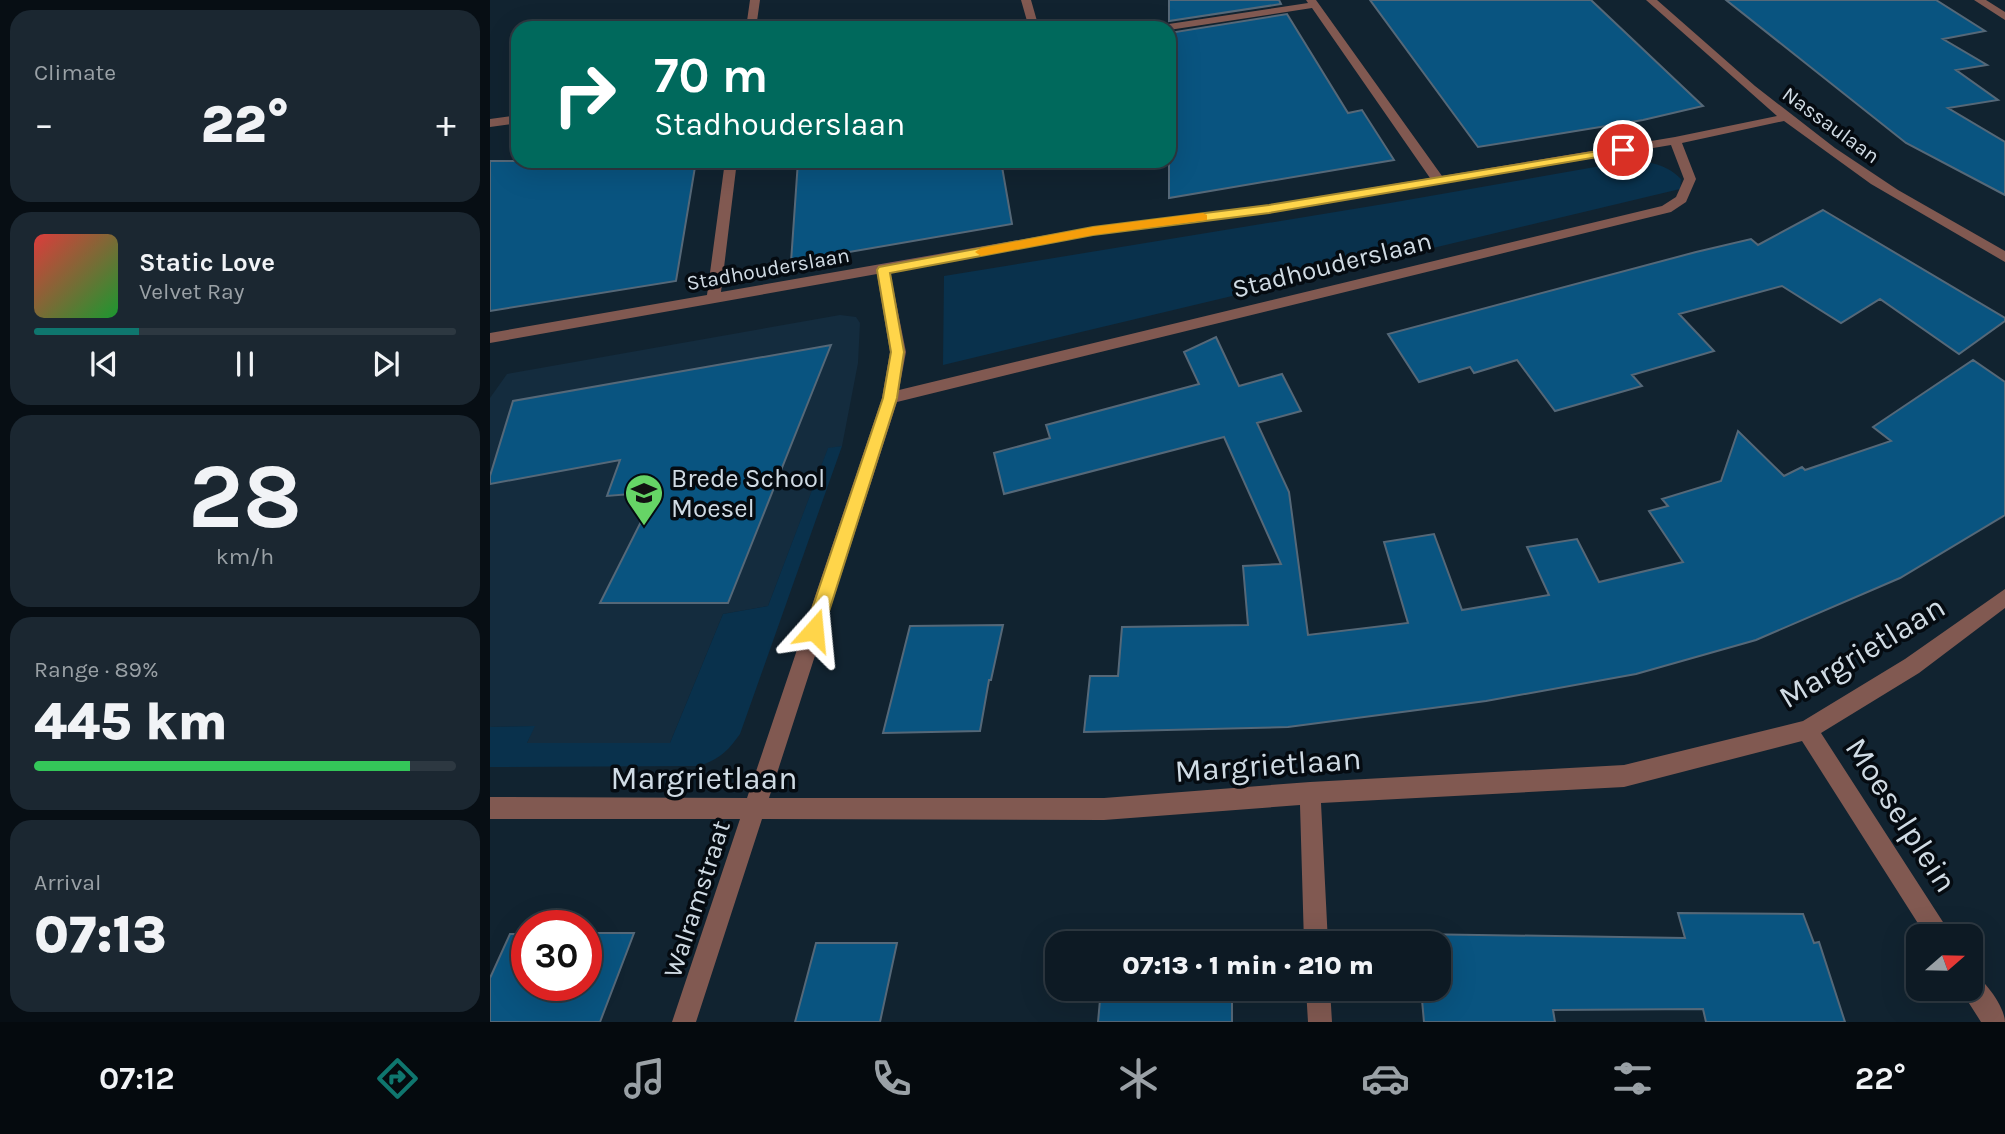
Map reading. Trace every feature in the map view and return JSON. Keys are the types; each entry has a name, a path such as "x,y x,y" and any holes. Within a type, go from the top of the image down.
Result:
{"street":[{"path":"752,21 755,0"},
{"path":"1026,0 1032,21"},
{"name":"Nassaulaan","path":"1651,0 1734,75 1856,169 2005,257"},
{"path":"1979,0 2005,17"},
{"path":"1176,26 1313,3 1438,180"},
{"name":"Stadhouderslaan","path":"490,338 1093,231 1269,209 1675,141 1787,117"},
{"path":"490,123 511,120"},
{"name":"Stadhouderslaan","path":"890,398 1666,209 1681,200 1690,178 1675,141"},
{"path":"713,300 730,168"},
{"name":"Walramstraat","path":"684,1022 890,398 898,352 883,270"},
{"name":"Margrietlaan","path":"490,808 1104,809 1310,793 1624,776 1807,730 1912,666 2005,597"},
{"name":"Moeselplein","path":"1807,730 1932,924"},
{"path":"1310,793 1316,931"},
{"path":"1319,1001 1320,1022"},
{"path":"1981,1001 1995,1022"}],"shaded area":[{"path":"1635,160 1671,171 1681,179 1680,189 943,365 944,276"},
{"name":"Brede School Moesel","path":"840,315 856,317 860,323 858,363 842,446 828,449 768,606 723,614 670,743 527,743 534,726 490,727 490,398 507,374"},
{"path":"842,446 740,734 727,750 717,758 697,766 490,767 490,727 535,726 527,743 670,743 723,614 768,606 828,448"}],"building":[{"path":"1169,0 1279,0 1281,4 1169,21"},
{"path":"1370,0 1591,0 1703,106 1643,120 1478,147"},
{"path":"1726,0 1936,0 1985,31 1943,39 1987,65 1956,70 1998,100 1948,108 2005,142 2005,195 1906,143"},
{"path":"1287,14 1348,113 1362,110 1394,160 1169,198 1169,168 1176,168 1176,32"},
{"path":"490,161 511,161 511,168 695,168 676,281 490,311"},
{"path":"798,168 1002,168 1012,224 791,262"},
{"path":"1823,210 2005,318 2005,321 1959,354 1880,299 1841,323 1782,286 1679,314 1714,351 1632,375 1642,386 1555,411 1517,360 1474,373 1470,367 1419,382 1388,334 1696,252 1751,239 1758,245"},
{"path":"1216,337 1239,386 1282,374 1301,411 1257,423 1289,492 1308,635 1408,623 1384,542 1434,534 1462,610 1549,595 1527,547 1577,539 1599,582 1683,562 1649,511 1668,506 1662,499 1721,481 1738,431 1784,476 1802,467 1805,470 1891,441 1873,427 1973,360 2005,382 2005,515 1900,578 1756,640 1636,674 1486,701 1288,727 1084,732 1090,676 1118,676 1122,627 1248,625 1243,566 1281,564 1224,437 1004,494 994,453 1050,438 1046,425 1199,384 1184,352"},
{"path":"831,345 728,603 600,603 656,492 607,496 620,460 490,484 490,476 513,401"},
{"path":"1003,625 980,731 883,733 910,626"},
{"path":"1678,913 1803,914 1814,943 1819,942 1845,1022 1706,1022 1703,1009 1553,1010 1555,1022 1424,1022 1422,1001 1451,1001 1451,935 1685,938"},
{"path":"602,933 634,933 600,1022 490,1022 490,978 510,934 511,1001 602,1001"},
{"path":"816,943 897,943 880,1022 795,1022"},
{"path":"1100,1001 1232,1001 1232,1022 1098,1022"}],"slow traffic":[{"path":"981,252 1093,231 1203,217"}],"place":[{"name":"Brede School Moesel","path":"644,527"}],"route":[{"path":"814,630 890,398 898,352 883,270 1093,231 1269,209 1623,150"}]}
